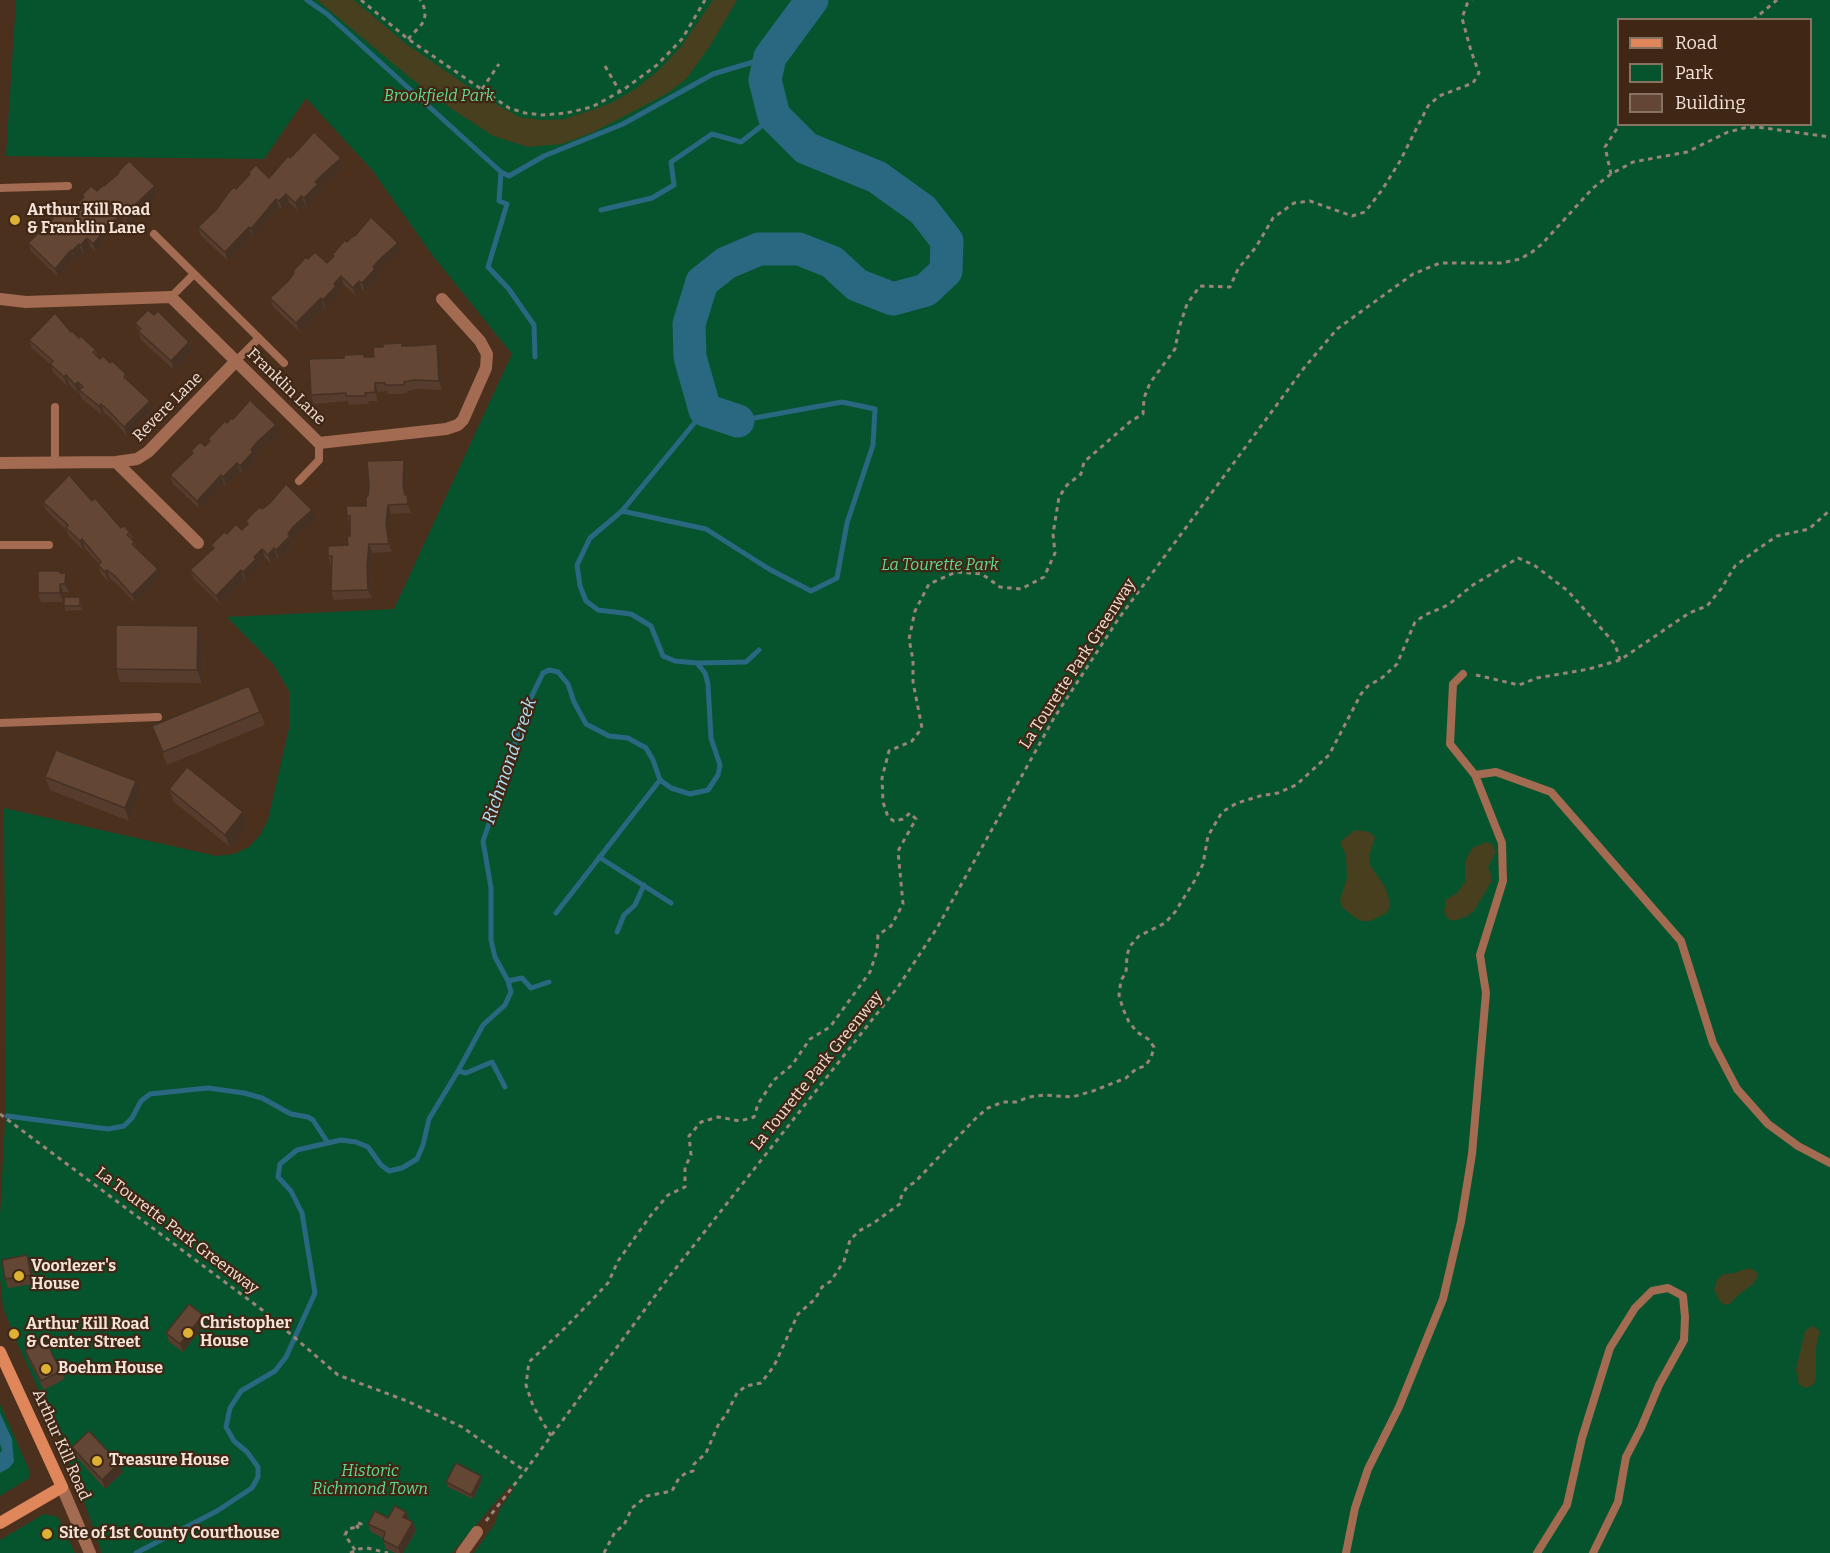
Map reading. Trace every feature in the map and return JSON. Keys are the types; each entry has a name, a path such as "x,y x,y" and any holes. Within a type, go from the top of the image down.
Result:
{"street":[{"path":"0,299 26,302 171,297"},
{"name":"Franklin Lane","path":"171,297 319,442 446,429 463,420 486,368 487,354 480,341 442,299"},
{"name":"Revere Lane","path":"0,464 116,462 137,459 148,452 236,361"},
{"path":"116,462 198,543"},
{"name":"Arthur Kill Road","path":"0,1352 89,1551"},
{"path":"0,1523 62,1487"},
{"path":"462,1553 477,1532"}],"lane":[{"path":"0,188 68,186"},
{"path":"154,234 284,363"},
{"path":"171,297 194,274"},
{"path":"236,361 259,338"},
{"path":"55,407 55,463"},
{"path":"299,481 319,460 319,442"},
{"path":"0,545 49,544"},
{"path":"1346,1553 1355,1508 1368,1469 1399,1407 1443,1299 1461,1222 1473,1143 1486,993 1480,955 1503,881 1502,843 1475,775 1450,744 1453,684 1463,674"},
{"path":"0,723 158,717"},
{"path":"1475,775 1496,772 1551,792 1681,941 1713,1043 1737,1089 1768,1124 1798,1146 1830,1163"},
{"path":"1537,1553 1567,1505 1582,1438 1610,1348 1635,1308 1652,1291 1668,1288 1683,1296 1684,1340 1659,1385 1626,1457 1618,1502 1593,1553"}],"path":[{"path":"361,0 408,39 509,108 543,115 592,107 620,92 657,65 682,39 705,0"},
{"path":"408,39 422,24 424,8 420,0"},
{"path":"551,1436 533,1406 526,1385 529,1362 608,1283 618,1261 668,1195 685,1187 685,1167 691,1155 689,1136 701,1122 718,1117 740,1122 754,1117 758,1104 774,1080 792,1065 810,1039 830,1027 870,972 877,951 878,935 891,926 903,904 898,851 916,819 910,813 903,819 894,821 888,817 883,802 882,778 889,751 912,741 922,728 920,708 913,682 913,660 909,639 915,611 929,584 956,572 982,574 1000,587 1021,589 1044,577 1055,553 1053,534 1059,497 1067,485 1081,474 1084,462 1131,421 1143,414 1144,398 1150,382 1175,349 1187,304 1200,286 1230,287 1238,269 1256,247 1273,218 1294,203 1310,201 1352,216 1365,212 1400,161 1428,106 1439,96 1473,83 1479,73 1470,51 1462,18 1467,4 1472,0"},
{"path":"1755,18 1777,0"},
{"path":"482,89 499,64"},
{"path":"604,66 620,92"},
{"path":"1611,174 1605,147 1619,126"},
{"name":"La Tourette Park Greenway","path":"477,1532 672,1273 898,987 937,928 1048,728 1119,618 1304,368 1337,329 1413,274 1440,262 1501,263 1520,259 1542,244 1593,188 1611,174 1633,162 1687,152 1728,132 1744,128 1757,127 1830,137"},
{"path":"1463,674 1480,675 1519,685 1537,678 1589,669 1620,660 1689,614 1707,606 1735,566 1750,555 1778,536 1809,529 1830,510"},
{"path":"603,1553 615,1532 624,1525 632,1508 647,1496 672,1491 679,1478 693,1470 694,1464 706,1453 719,1423 726,1415 737,1393 746,1386 761,1383 767,1375 783,1349 798,1314 815,1299 822,1287 831,1281 844,1261 850,1240 859,1231 901,1203 901,1197 907,1187 915,1182 977,1117 988,1108 1004,1102 1016,1102 1044,1095 1072,1097 1093,1091 1126,1078 1145,1066 1151,1058 1154,1047 1129,1022 1122,1009 1119,995 1131,946 1139,936 1165,923 1175,912 1203,864 1208,836 1222,812 1237,803 1278,793 1296,785 1329,755 1361,694 1397,664 1415,622 1448,605 1473,585 1518,558 1534,565 1568,591 1615,644 1620,660"},
{"name":"La Tourette Park Greenway","path":"0,1114 265,1312 338,1375 407,1401 462,1427 525,1471"},
{"path":"355,1550 345,1535 348,1529 357,1527"},
{"path":"350,1553 367,1548 388,1553"}],"green space":[{"name":"La Tourette Park","path":"16,0 1830,0 1830,1553 474,1553 494,1525 500,1509 514,1489 510,1485 452,1553 102,1553 81,1492 47,1407 3,1307 0,1277 0,1216 6,1105 4,808 216,856 234,854 249,847 260,835 268,820 289,728 289,691 274,665 227,617 394,609 512,354 433,256 372,170 306,98 264,159 6,156"},
{"path":"0,1404 30,1472 29,1478 0,1496"},
{"path":"44,1514 58,1517 75,1553 0,1553 0,1540"}],"sand":[{"path":"317,0 354,0 405,43 482,96 519,117 542,120 565,119 609,104 634,90 659,70 680,48 713,0 737,0 710,46 687,78 668,93 594,132 562,144 528,147 493,136 452,109 413,80"},
{"path":"1355,830 1369,832 1375,837 1369,857 1370,865 1385,887 1390,902 1390,908 1385,914 1370,921 1361,921 1354,917 1342,907 1340,900 1347,878 1346,856 1340,842"},
{"path":"1486,842 1492,844 1496,852 1488,867 1492,877 1491,882 1474,911 1466,917 1453,921 1447,918 1444,912 1446,900 1458,892 1465,882 1465,862 1472,848"},
{"path":"1749,1268 1757,1272 1758,1276 1753,1284 1730,1304 1725,1305 1720,1302 1714,1289 1717,1280 1723,1274"},
{"path":"1812,1326 1819,1330 1816,1349 1816,1379 1814,1384 1807,1388 1799,1385 1796,1369 1805,1331"}],"water":[{"path":"0,1413 12,1439 14,1462 0,1473 2,1450"}],"building":[{"path":"314,132 341,158 315,182 318,184 304,198 301,196 295,203 286,194 279,201 276,199 251,229 249,227 225,252 198,227 256,165 269,178 288,156 290,158"},
{"path":"129,161 155,186 137,203 126,220 121,215 115,220 118,223 114,227 110,222 98,234 100,236 93,244 87,238 81,245 71,250 55,269 28,243 53,219 51,216 58,209 63,215 84,197 82,195 91,186 97,191 119,173"},
{"path":"371,217 398,243 379,260 373,267 375,269 362,283 359,281 353,288 341,276 334,284 336,286 323,300 321,298 296,323 270,298 288,281 293,271 306,257 308,259 315,252 327,263 345,240 347,242 355,236"},
{"path":"148,310 154,315 158,311 189,342 171,361 138,331 141,329 135,323"},
{"path":"55,313 71,332 79,338 81,336 96,350 93,352 100,359 103,356 110,363 112,361 126,374 124,377 150,401 124,427 101,404 99,406 79,390 83,387 78,382 75,385 66,375 64,377 50,364 53,361 29,340"},
{"path":"402,343 402,346 437,344 439,381 414,380 404,382 404,385 375,383 375,392 365,393 366,396 346,396 346,393 311,395 309,359 344,358 344,355 364,354 364,357 374,357 373,347"},
{"path":"250,400 276,425 257,442 251,450 253,452 240,466 237,463 223,477 221,475 197,501 170,475 193,453 191,451 200,442 205,446 210,441 208,439 225,421 227,423 231,418 233,419"},
{"path":"404,460 403,485 408,504 388,505 386,525 389,544 369,544 368,590 331,591 332,556 328,556 328,546 348,545 350,516 347,516 346,506 366,506 369,486 367,461"},
{"path":"69,475 92,501 95,498 121,528 124,526 130,532 127,535 135,542 132,544 158,569 132,595 115,576 107,570 105,572 98,565 101,562 82,539 80,541 66,528 68,525 43,502"},
{"path":"286,484 312,510 294,526 288,534 290,536 276,550 274,548 268,555 262,549 254,557 256,559 243,572 241,570 216,596 190,570 214,548 211,545 224,532 227,534 236,524 242,530 248,524 246,521 252,514 260,507 262,509 270,503"},
{"path":"38,571 66,573 65,584 60,584 60,593 38,593"},
{"path":"64,597 80,597 80,606 64,606"},
{"path":"116,625 198,626 197,670 116,669"},
{"path":"249,686 260,712 163,752 152,726"},
{"path":"56,750 136,781 125,808 45,777"},
{"path":"187,767 243,812 225,835 169,789"},
{"path":"27,1255 31,1275 5,1279 2,1260"},
{"path":"189,1304 203,1315 180,1344 166,1333"},
{"name":"Boehm House","path":"45,1340 61,1371 41,1381 25,1350"},
{"name":"Treasure House","path":"89,1431 119,1463 102,1480 72,1447"},
{"path":"456,1463 481,1476 471,1495 446,1482"},
{"path":"395,1506 406,1512 403,1517 413,1522 398,1548 383,1540 385,1532 368,1524 375,1511 388,1518"}],"waterway":[{"path":"307,0 327,14 501,172 509,176 544,156 623,124 713,74 770,57"},
{"name":"Richmond Creek","path":"738,421 705,410 690,357 689,324 702,282 726,263 759,249 799,249 832,262 857,285 893,299 926,290 946,271 947,241 923,210 877,177 806,148 774,116 765,80 770,57 812,0"},
{"path":"601,210 652,198 674,185 671,162 712,134 741,142 774,116"},
{"path":"501,172 499,201 507,204 488,267 508,288 534,325 535,357"},
{"name":"Richmond Creek","path":"136,1553 217,1511 252,1488 258,1477 258,1467 247,1452 234,1441 226,1427 230,1408 241,1391 275,1371 286,1357 315,1293 302,1213 291,1191 278,1177 280,1164 297,1150 341,1140 356,1142 368,1147 381,1165 389,1171 402,1168 417,1159 429,1119 483,1025 505,1005 511,992 508,981 495,957 491,940 491,888 483,841 508,769 523,714 543,673 549,670 558,672 568,684 574,702 586,724 609,736 628,738 646,748 660,780 671,788 690,794 708,790 718,775 720,765 711,738 708,684 705,673 697,663 675,661 663,656 651,626 631,614 598,610 586,601 580,586 577,565 590,538 622,511 706,529 769,569 811,591 837,578 847,523 873,445 875,409 842,402 738,421"},
{"path":"622,511 705,410"},
{"path":"697,663 746,662 759,650"},
{"path":"556,913 660,780"},
{"path":"599,857 671,903"},
{"path":"617,932 624,915 635,905 644,885"},
{"path":"508,981 522,978 531,988 549,982"},
{"path":"458,1071 466,1073 492,1062 505,1087"},
{"path":"7,1116 108,1129 124,1126 132,1118 141,1101 150,1094 208,1088 262,1098 291,1114 308,1117 313,1120 328,1143"}],"place":[{"name":"Arthur Kill Road & Franklin Lane","path":"15,220"},
{"name":"Voorlezer's House","path":"19,1276"},
{"name":"Christopher House","path":"188,1333"},
{"name":"Arthur Kill Road & Center Street","path":"14,1334"},
{"name":"Boehm House","path":"46,1369"},
{"name":"Treasure House","path":"97,1461"},
{"name":"Site of 1st County Courthouse","path":"47,1534"}],"park label":[{"name":"Brookfield Park","path":"439,97"},
{"name":"Historic Richmond Town","path":"370,1481"}]}
